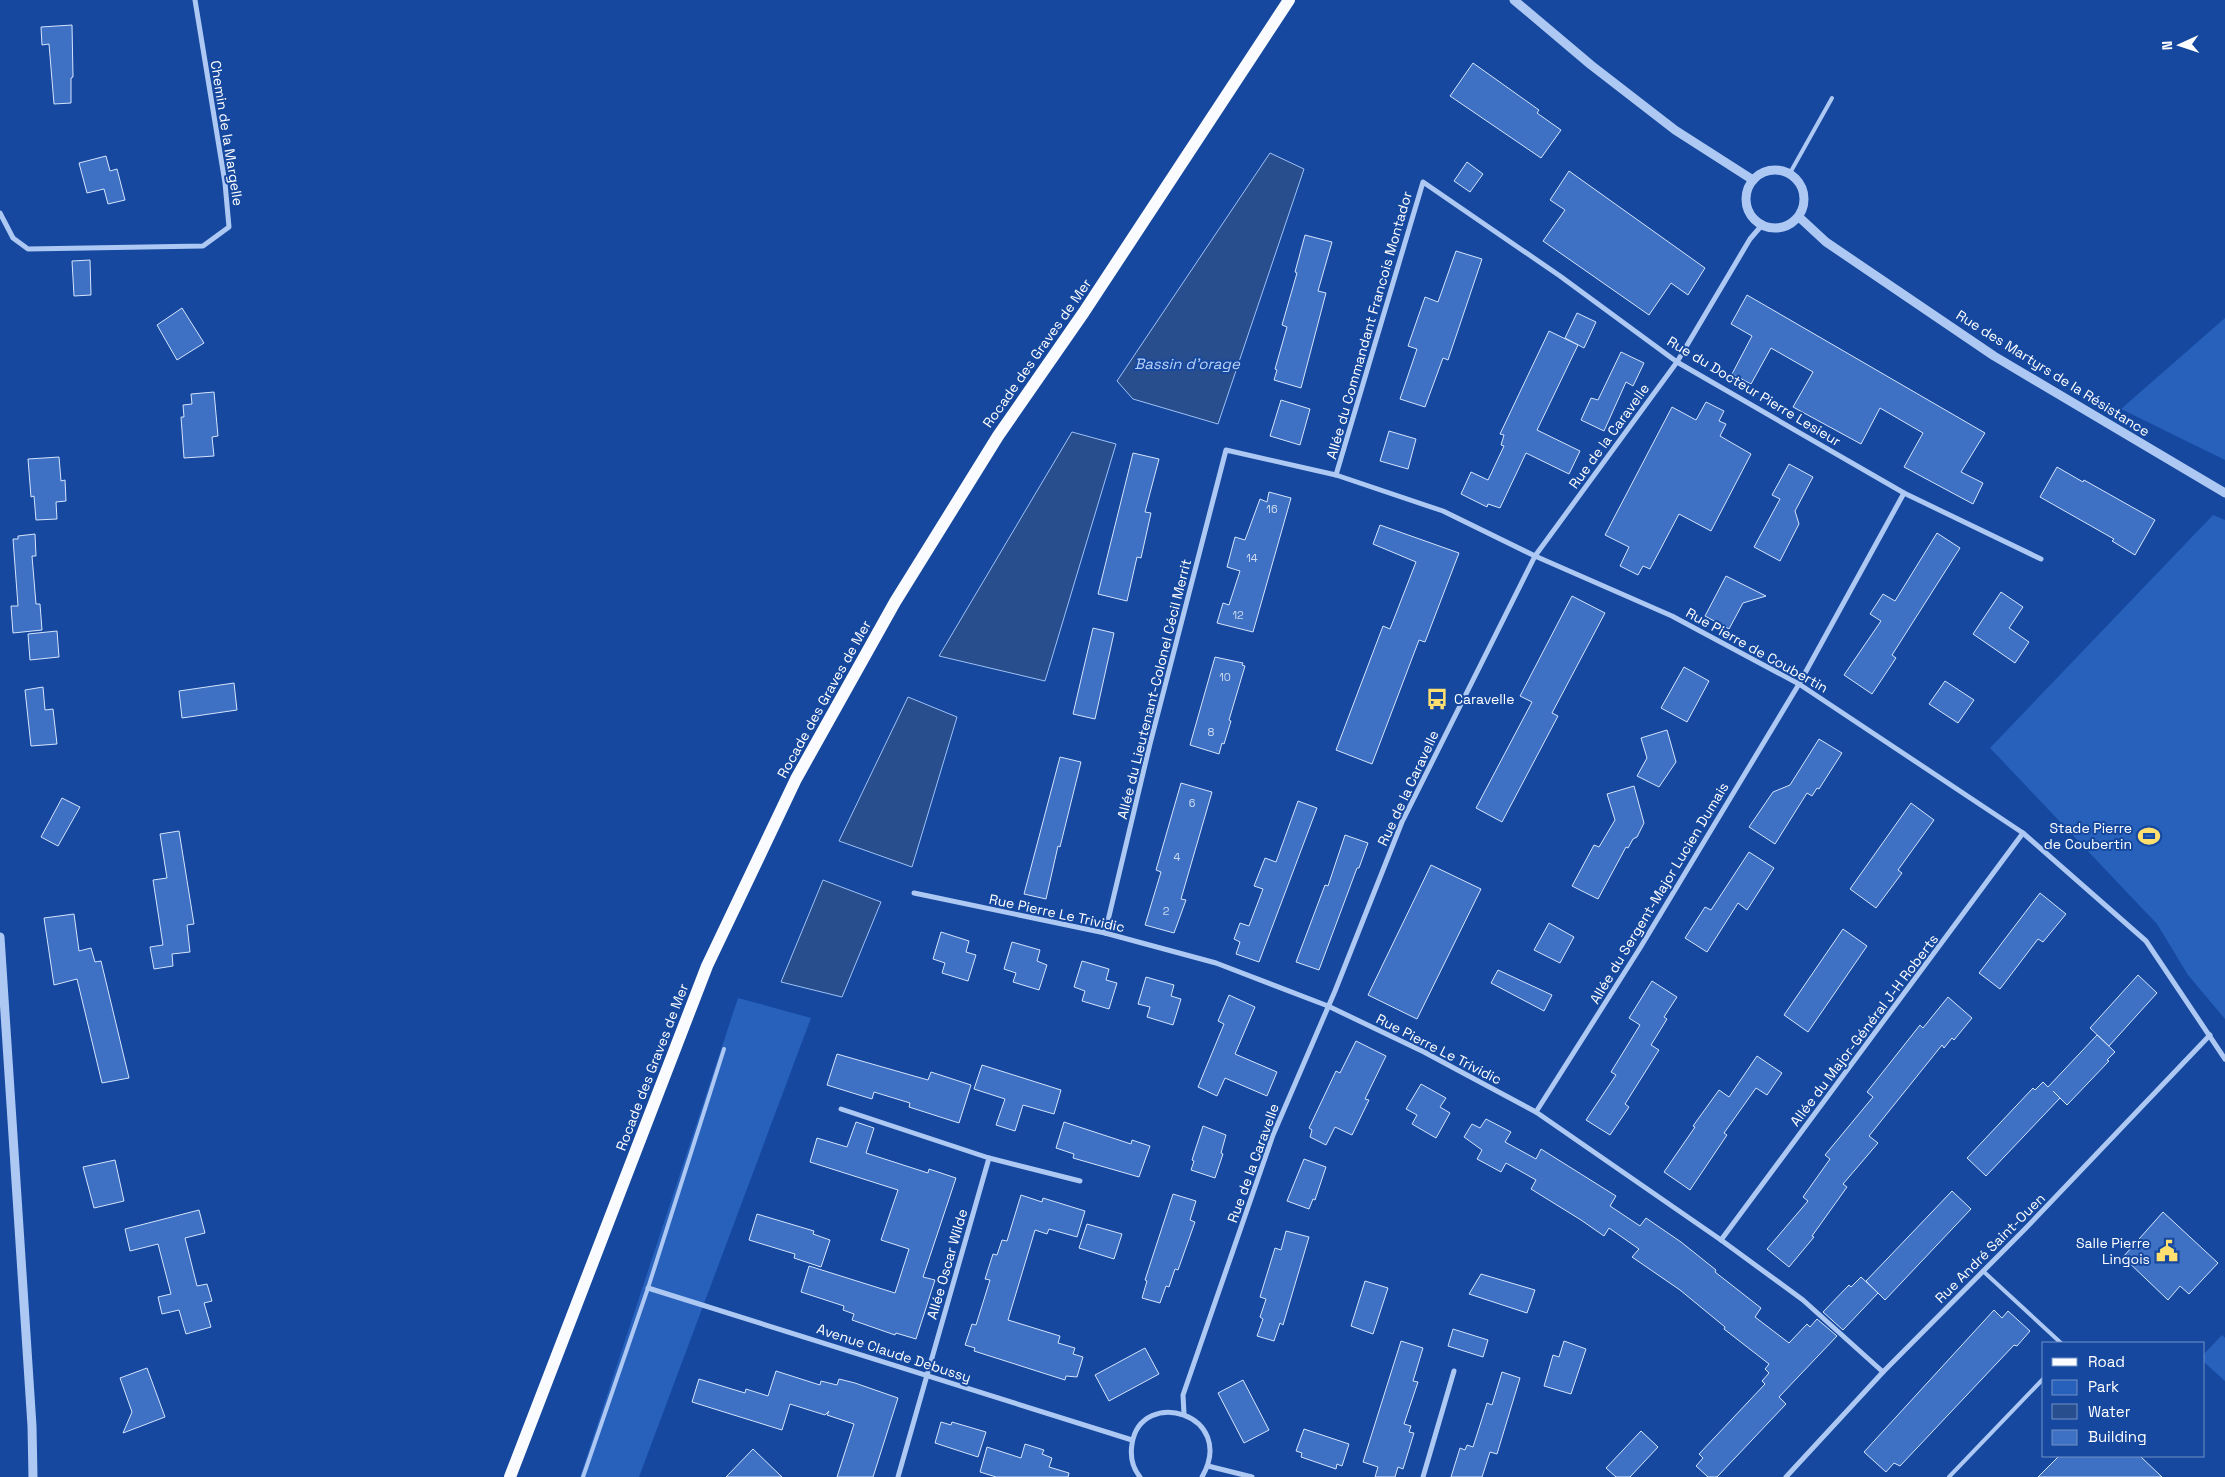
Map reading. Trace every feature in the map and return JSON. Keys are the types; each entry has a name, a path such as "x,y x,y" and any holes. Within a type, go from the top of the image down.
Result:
{"main road":[{"name":"Rocade des Graves de Mer","path":"510,1477 707,966 796,780 895,602 998,436 1084,312 1289,0"}],"street":[{"name":"Chemin de la Margelle","path":"0,213 13,238 28,249 204,246 229,227 224,183 195,0"},
{"path":"1514,0 1591,65 1675,130 1753,180"},
{"path":"1770,170 1780,170 1790,174 1802,188 1803,208 1799,217 1782,228 1762,226 1755,220 1746,205 1748,188 1753,180 1770,170"},
{"name":"Rue du Docteur Pierre Lesieur","path":"1423,182 1560,276 1677,362 1776,417 1904,493 2041,560"},
{"name":"Allée du Commandant Francois Montador","path":"1336,475 1423,182"},
{"name":"Rue des Martyrs de la Résistance","path":"1799,217 1826,242 1994,356 2225,493"},
{"name":"Rue de la Caravelle","path":"1184,1414 1183,1395 1273,1135 1328,1006 1402,822 1536,556 1677,362 1750,239 1762,226"},
{"name":"Rue Pierre de Coubertin","path":"1226,450 1336,475 1443,511 1536,556 1672,616 1799,684 2023,833 2146,941 2225,1059"},
{"name":"Allée du Lieutenant-Colonel Cécil Merrit","path":"1105,934 1152,735 1226,450"},
{"name":"Allée du Sergent-Major Lucien Dumais","path":"1536,1112 1640,948 1799,684 1904,493"},
{"name":"Allée du Major-Général J-H Roberts","path":"1721,1240 2023,833"},
{"name":"Rue Pierre Le Trividic","path":"914,893 1105,934 1216,963 1328,1006 1424,1052 1536,1112 1721,1240 1803,1300 1883,1372"},
{"path":"0,937 32,1426 33,1477"},
{"name":"Rue André Saint-Ouen","path":"1786,1477 1883,1372 1983,1271 2210,1034"},
{"path":"841,1110 989,1158 1080,1181"},
{"name":"Allée Oscar Wilde","path":"898,1477 989,1158"},
{"name":"Avenue Claude Debussy","path":"648,1288 1132,1440"},
{"path":"1423,1477 1454,1371"},
{"path":"1140,1477 1133,1464 1130,1452 1132,1440 1138,1429 1147,1419 1165,1413 1184,1414 1195,1420 1204,1430 1210,1447 1208,1466 1202,1477"},
{"path":"1208,1466 1252,1477"}],"lane":[{"path":"1790,174 1832,98"},
{"path":"583,1477 648,1288 724,1049"},
{"path":"1983,1271 2060,1342"},
{"path":"1949,1477 2042,1380"}],"green space":[{"path":"2225,318 2225,460 2121,409"},
{"name":"Stade Pierre de Coubertin","path":"2213,515 2225,520 2225,1019 2188,975 2157,924 1990,748"},
{"path":"738,998 811,1018 639,1477 580,1477"},
{"path":"2222,1335 2225,1338 2225,1381 2205,1363 2205,1353"}],"water":[{"name":"Bassin d'orage","path":"1270,153 1304,169 1218,424 1133,399 1117,381"},
{"path":"1072,432 1116,444 1045,681 939,656"},
{"path":"908,697 957,717 912,867 839,841"},
{"path":"823,880 881,902 842,997 781,982"}],"building":[{"path":"72,25 73,77 71,78 71,103 54,104 49,44 42,45 41,27"},
{"path":"1473,63 1539,110 1537,113 1561,130 1541,158 1450,96"},
{"path":"106,156 110,171 117,169 125,200 108,204 104,189 87,193 79,163"},
{"path":"1467,162 1483,174 1470,192 1454,181"},
{"path":"1569,171 1705,268 1688,295 1671,283 1649,315 1543,241 1565,210 1550,200"},
{"path":"1305,235 1332,242 1318,291 1326,293 1301,388 1274,380 1277,370 1275,369 1287,327 1282,325 1297,273 1295,272"},
{"path":"1456,251 1482,259 1448,360 1443,358 1425,407 1400,399 1417,349 1408,346 1425,297 1438,302"},
{"path":"90,260 91,295 74,296 72,261"},
{"path":"1747,295 1985,433 1961,472 1983,483 1973,504 1904,467 1923,433 1880,408 1861,444 1793,407 1813,372 1771,348 1751,384 1732,374 1752,336 1731,324"},
{"path":"182,308 204,343 177,360 157,325"},
{"path":"1577,313 1596,322 1584,348 1565,338"},
{"path":"1549,331 1578,345 1537,430 1580,451 1569,474 1526,453 1500,508 1488,504 1487,507 1461,494 1471,472 1488,480 1504,446 1501,445 1504,435 1500,434"},
{"path":"1621,352 1644,363 1633,386 1626,382 1604,431 1581,420 1591,398 1598,400"},
{"path":"214,392 218,436 212,437 214,456 184,458 181,417 184,417 183,405 192,404 191,394"},
{"path":"1281,400 1310,409 1300,445 1270,436"},
{"path":"1706,402 1724,411 1719,421 1726,424 1720,436 1751,454 1711,531 1679,514 1650,569 1643,566 1638,575 1620,566 1629,547 1605,535 1672,407 1696,420"},
{"path":"1389,431 1416,439 1408,469 1380,461"},
{"path":"1133,453 1159,459 1145,512 1151,513 1141,558 1137,557 1127,601 1098,594"},
{"path":"59,457 61,481 65,480 66,501 56,502 57,519 36,520 34,496 31,497 28,459"},
{"path":"1789,464 1813,477 1795,511 1799,524 1780,561 1754,547 1780,499 1772,495"},
{"path":"2057,467 2155,520 2135,555 2112,541 2114,539 2040,497"},
{"path":"1269,492 1291,498 1253,632 1217,623 1223,603 1229,605 1240,571 1227,567 1235,537 1245,540 1260,499 1267,502"},
{"path":"1380,525 1459,553 1425,642 1419,640 1372,764 1336,750 1383,626 1390,629 1416,562 1373,544"},
{"path":"1937,533 1960,548 1892,655 1896,658 1872,694 1844,675 1881,621 1870,614 1883,594 1895,601"},
{"path":"35,534 36,556 32,556 36,604 40,604 42,630 13,633 11,606 18,606 13,539 18,539 18,536"},
{"path":"1726,576 1766,596 1743,603 1729,629 1705,616"},
{"path":"2001,592 2023,607 2009,628 2029,642 2015,663 1973,634"},
{"path":"1572,596 1605,613 1552,713 1558,716 1502,822 1476,808 1532,702 1520,696"},
{"path":"1093,628 1114,633 1095,719 1073,714"},
{"path":"57,631 59,657 30,660 28,634"},
{"path":"1215,657 1243,663 1242,665 1245,666 1229,720 1231,721 1219,754 1190,745"},
{"path":"1684,667 1709,681 1687,722 1661,708"},
{"path":"1945,681 1974,700 1958,723 1929,704"},
{"path":"234,683 237,710 182,718 179,691"},
{"path":"43,687 45,710 53,709 57,744 31,746 25,690"},
{"path":"1667,730 1676,762 1659,787 1637,776 1647,758 1641,738"},
{"path":"1819,739 1842,753 1819,789 1817,788 1812,796 1807,793 1775,844 1749,827 1773,792 1790,785"},
{"path":"1060,757 1081,762 1046,899 1024,894"},
{"path":"1181,783 1212,792 1181,899 1186,900 1174,933 1145,925 1161,872 1156,870"},
{"path":"1634,786 1644,823 1637,837 1633,839 1628,848 1626,847 1598,899 1572,886 1594,845 1599,847 1615,820 1607,794"},
{"path":"62,798 80,807 58,846 41,837"},
{"path":"1298,801 1317,808 1259,962 1236,954 1240,942 1234,939 1240,923 1249,926 1263,889 1254,886 1265,858 1276,862"},
{"path":"1911,803 1934,820 1898,870 1902,873 1876,908 1850,889"},
{"path":"179,831 194,924 187,925 190,952 172,954 173,966 154,969 150,947 163,945 153,880 167,878 160,834"},
{"path":"1345,835 1368,843 1319,970 1296,962 1325,885 1328,886"},
{"path":"1749,852 1774,868 1747,910 1738,903 1707,952 1685,938 1705,907 1711,910"},
{"path":"1431,865 1481,889 1417,1019 1368,995"},
{"path":"2040,893 2066,914 2043,942 2038,939 2000,989 1979,973"},
{"path":"74,914 79,951 91,948 95,962 101,961 129,1078 102,1083 77,979 54,985 44,918"},
{"path":"1549,923 1574,937 1560,963 1534,950"},
{"path":"1843,929 1867,946 1808,1032 1784,1015"},
{"path":"941,932 969,941 966,952 976,955 968,981 942,973 945,963 933,959"},
{"path":"1012,942 1040,950 1037,961 1047,965 1039,990 1013,982 1016,973 1004,969"},
{"path":"1082,961 1109,969 1106,980 1117,983 1109,1009 1082,1001 1085,991 1074,987"},
{"path":"1498,970 1552,995 1544,1011 1491,983"},
{"path":"2138,975 2157,993 2109,1046 2090,1028"},
{"path":"1146,977 1174,985 1171,996 1181,999 1173,1025 1147,1017 1150,1007 1138,1004"},
{"path":"1652,981 1677,997 1664,1017 1667,1019 1651,1045 1659,1050 1625,1104 1629,1107 1610,1135 1586,1120 1616,1075 1611,1072 1640,1025 1629,1018"},
{"path":"1229,995 1255,1007 1235,1054 1277,1072 1267,1096 1225,1078 1217,1096 1198,1087 1224,1024 1218,1021"},
{"path":"1948,997 1972,1018 1954,1040 1952,1038 1944,1048 1942,1045 1869,1136 1878,1143 1843,1184 1847,1187 1812,1236 1814,1237 1789,1267 1767,1249 1808,1201 1803,1197 1830,1159 1825,1155 1873,1097 1867,1092 1920,1025 1923,1028"},
{"path":"2097,1035 2115,1052 2107,1060 2109,1061 2067,1105 2060,1098 1986,1176 1967,1158 2033,1088 2035,1090 2043,1082 2048,1087"},
{"path":"1356,1041 1386,1056 1365,1099 1369,1100 1352,1135 1335,1127 1326,1145 1310,1137 1312,1130 1309,1128 1336,1071 1340,1073"},
{"path":"837,1054 928,1080 931,1072 971,1085 959,1123 909,1107 910,1103 874,1092 872,1099 827,1085"},
{"path":"1757,1056 1782,1073 1767,1095 1756,1088 1724,1133 1727,1135 1690,1190 1664,1172 1695,1127 1693,1126 1719,1090 1729,1097"},
{"path":"982,1065 1061,1090 1054,1114 1023,1105 1015,1131 996,1125 1005,1099 974,1089"},
{"path":"1421,1084 1446,1098 1440,1107 1450,1113 1436,1138 1412,1124 1417,1115 1406,1109"},
{"path":"1486,1119 1511,1132 1505,1142 1536,1159 1541,1149 1616,1196 1610,1206 1640,1226 1646,1218 1681,1242 1716,1270 1715,1272 1761,1308 1755,1317 1789,1343 1807,1324 1810,1327 1817,1319 1837,1336 1779,1397 1786,1404 1717,1477 1708,1477 1696,1466 1703,1458 1699,1454 1765,1384 1762,1381 1769,1373 1765,1369 1769,1364 1724,1329 1725,1327 1680,1290 1632,1257 1639,1249 1609,1228 1604,1236 1531,1189 1536,1180 1506,1163 1501,1172 1477,1159 1482,1150 1464,1137 1472,1124 1480,1128"},
{"path":"856,1122 874,1128 866,1153 928,1173 929,1169 956,1178 923,1277 935,1280 916,1339 896,1333 895,1335 852,1320 854,1314 843,1310 844,1306 801,1292 809,1266 895,1293 909,1249 881,1240 898,1190 810,1162 817,1138 847,1147"},
{"path":"1064,1122 1131,1144 1132,1140 1150,1146 1139,1177 1073,1158 1074,1154 1056,1148"},
{"path":"1203,1126 1226,1135 1221,1153 1223,1154 1215,1178 1191,1170 1194,1161 1192,1160"},
{"path":"1304,1159 1326,1167 1315,1200 1313,1199 1309,1209 1287,1201"},
{"path":"115,1160 124,1201 94,1208 83,1167"},
{"path":"1952,1191 1971,1209 1885,1300 1866,1281"},
{"path":"1173,1194 1196,1201 1190,1220 1195,1222 1178,1270 1175,1269 1169,1287 1166,1286 1160,1303 1142,1298 1147,1281 1145,1280"},
{"path":"1021,1195 1042,1202 1043,1198 1085,1211 1077,1237 1049,1229 1047,1234 1035,1230 1008,1320 1060,1336 1058,1343 1075,1348 1073,1354 1083,1357 1077,1377 1066,1376 1065,1380 974,1351 975,1348 965,1345 972,1324 976,1325 990,1280 985,1279 993,1254 997,1255 1002,1240 1007,1241"},
{"path":"199,1210 205,1233 185,1238 197,1286 207,1284 212,1301 204,1303 211,1327 186,1334 179,1310 162,1314 158,1297 171,1294 158,1244 130,1251 125,1229"},
{"name":"Salle Pierre Lingois","path":"2163,1212 2218,1263 2189,1294 2180,1286 2168,1300 2123,1257"},
{"path":"757,1214 814,1231 813,1234 830,1240 821,1267 794,1258 795,1254 749,1240"},
{"path":"1087,1224 1122,1234 1114,1259 1079,1248"},
{"path":"1286,1231 1309,1237 1283,1325 1280,1323 1274,1341 1257,1336 1263,1319 1260,1317 1266,1299 1260,1297 1275,1248 1281,1250"},
{"path":"1481,1274 1535,1290 1527,1313 1469,1294"},
{"path":"1861,1277 1878,1293 1843,1330 1823,1312 1849,1285 1851,1287"},
{"path":"1365,1281 1388,1288 1373,1334 1351,1326"},
{"path":"1994,1310 2002,1318 2008,1311 2030,1331 2017,1346 2014,1345 1900,1466 1894,1463 1886,1472 1864,1452"},
{"path":"1453,1329 1488,1340 1483,1357 1448,1346"},
{"path":"1401,1341 1423,1348 1413,1381 1418,1382 1404,1424 1411,1426 1409,1432 1414,1433 1403,1469 1398,1467 1395,1477 1375,1477 1378,1467 1363,1462"},
{"path":"1564,1341 1586,1349 1571,1394 1544,1386 1553,1355 1559,1357"},
{"path":"1145,1348 1159,1374 1109,1401 1095,1375"},
{"path":"147,1368 165,1417 123,1433 132,1412 120,1378"},
{"path":"776,1371 820,1385 821,1381 837,1385 839,1379 898,1398 873,1477 837,1477 854,1424 827,1415 829,1411 825,1415 790,1404 782,1430 692,1402 699,1379 745,1393 746,1389 768,1396"},
{"path":"1502,1372 1520,1378 1497,1454 1490,1452 1482,1477 1451,1477 1460,1448 1465,1450 1467,1445 1473,1447 1487,1403 1492,1405"},
{"path":"1243,1380 1269,1430 1244,1443 1218,1393"},
{"path":"941,1422 951,1425 952,1422 986,1432 978,1457 935,1443"},
{"path":"1304,1429 1349,1444 1342,1466 1337,1464 1336,1469 1301,1457 1302,1453 1296,1451"},
{"path":"1641,1431 1658,1447 1630,1477 1616,1477 1606,1468"},
{"path":"1025,1444 1044,1450 1042,1454 1052,1458 1049,1467 1069,1473 1068,1477 996,1477 980,1472 987,1447 1021,1458"},
{"path":"753,1449 782,1477 726,1477"},
{"path":"2058,1457 2141,1457 2162,1477 2038,1477"}],"place":[{"name":"Caravelle","path":"1437,699"},
{"name":"Stade Pierre de Coubertin","path":"2149,836"},
{"name":"Salle Pierre Lingois","path":"2167,1251"}]}
